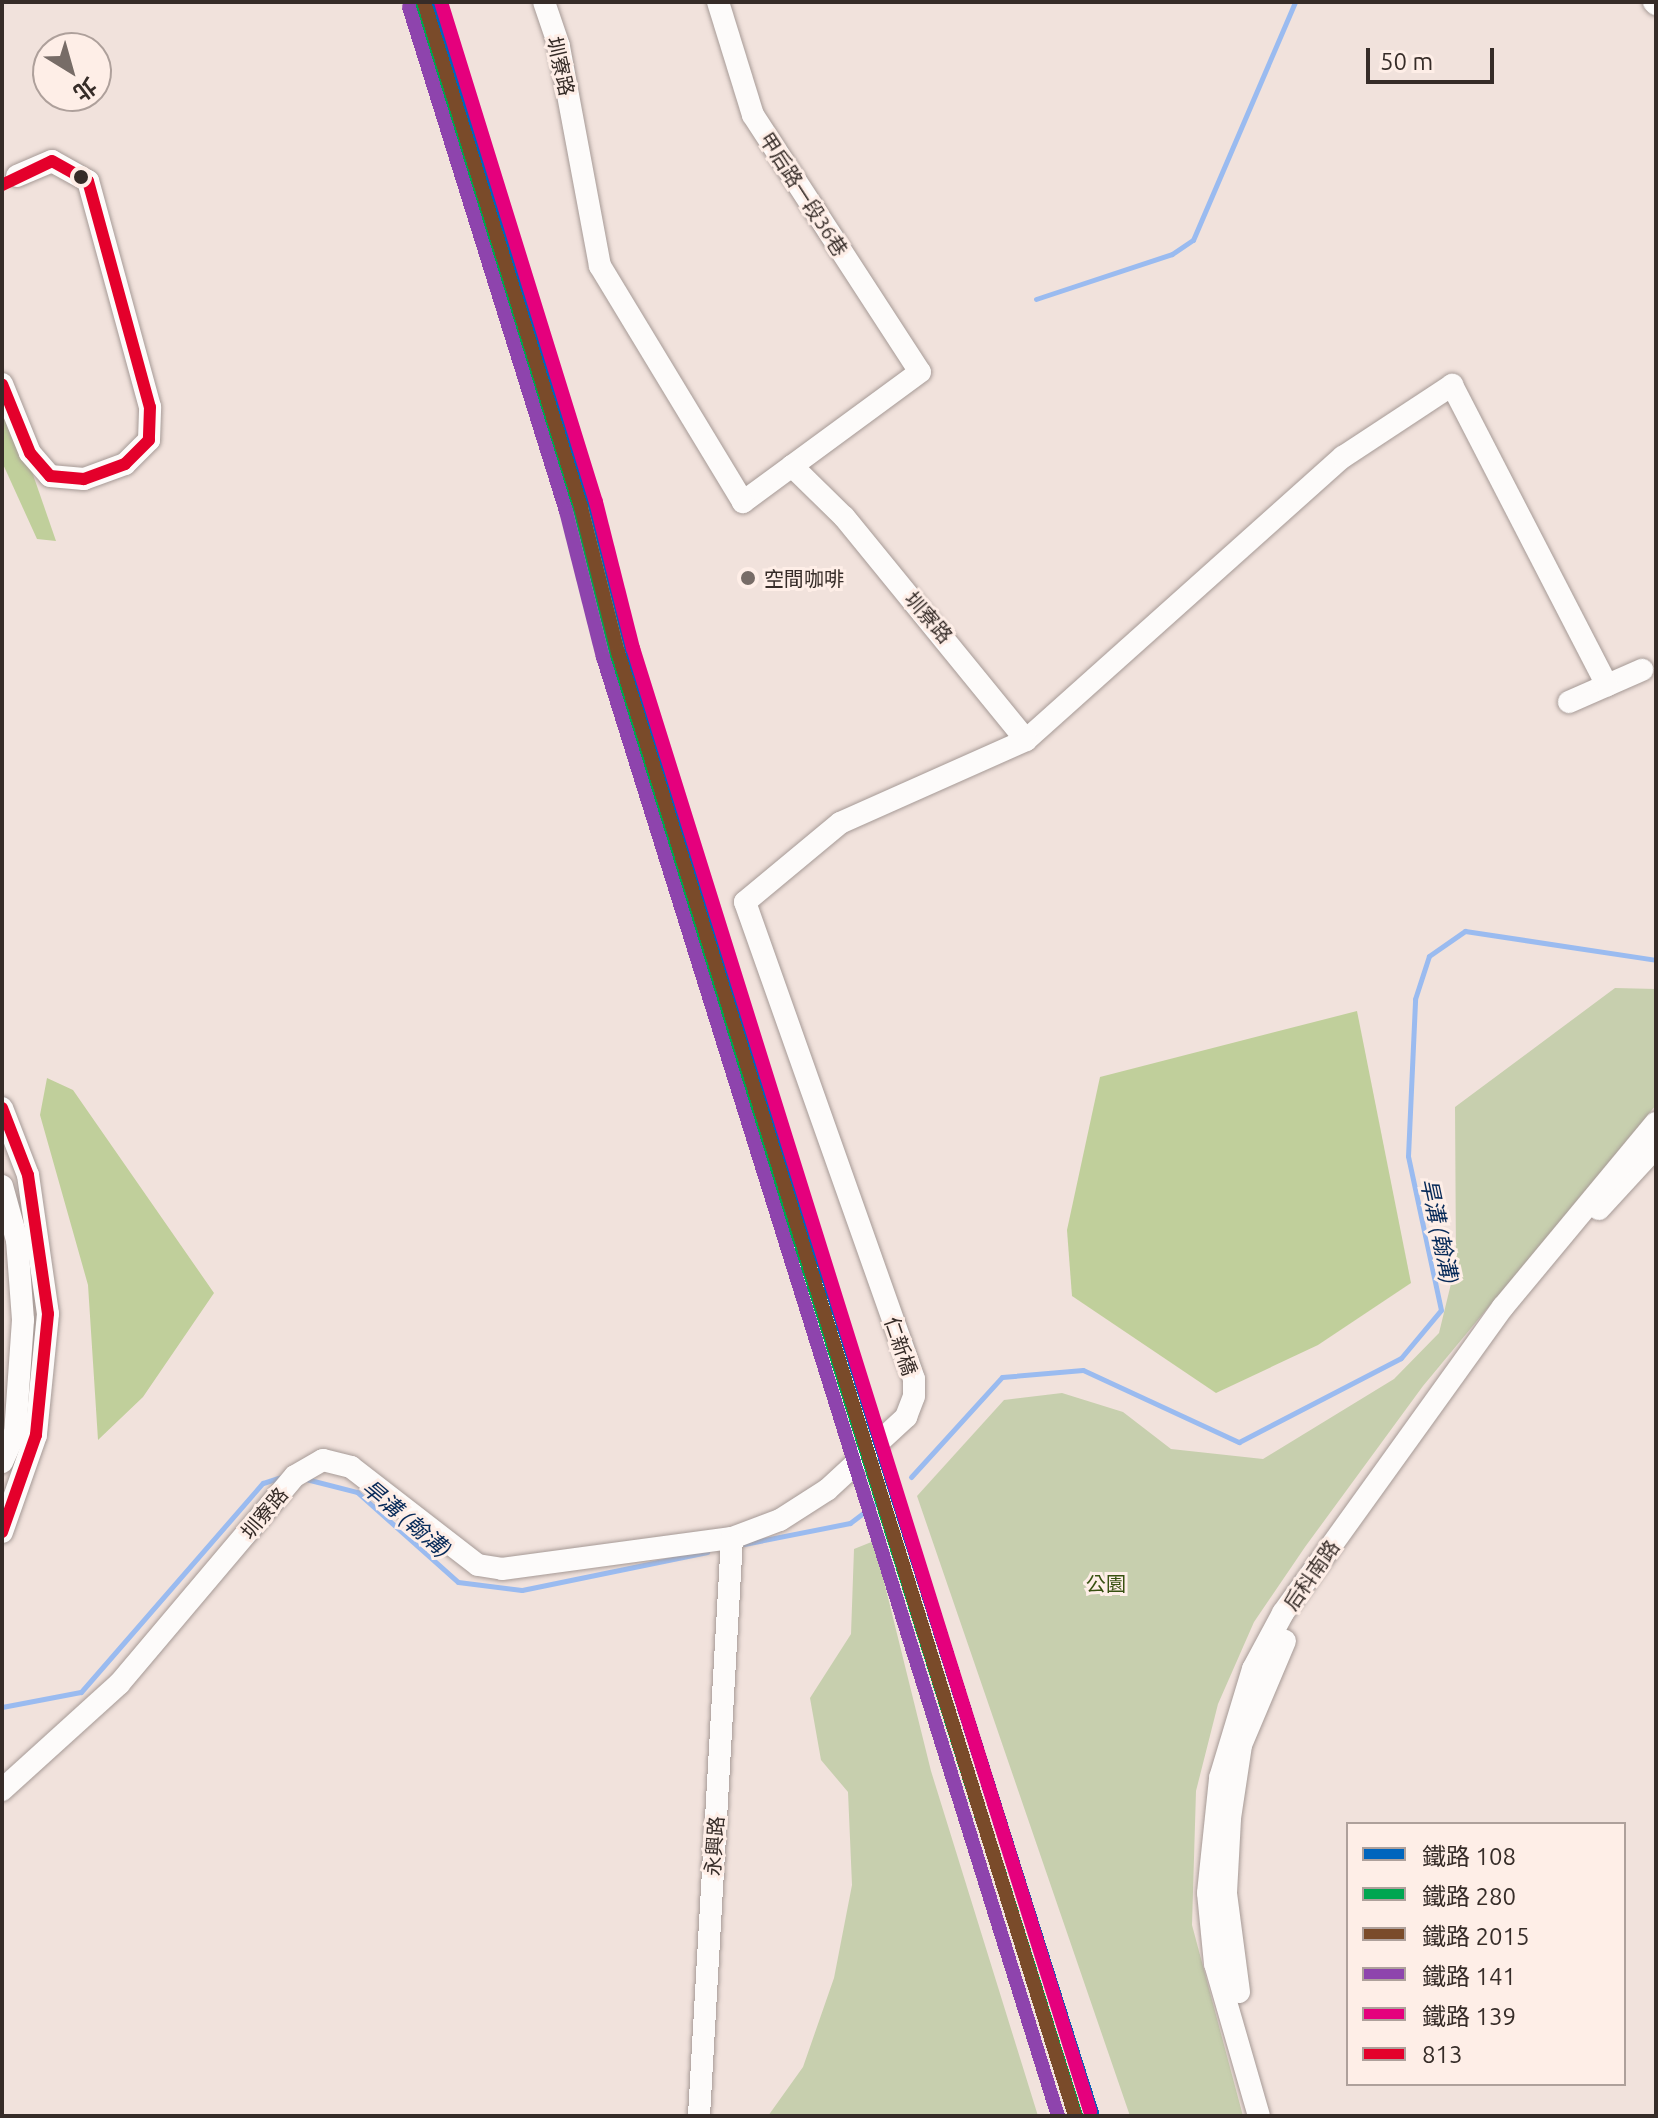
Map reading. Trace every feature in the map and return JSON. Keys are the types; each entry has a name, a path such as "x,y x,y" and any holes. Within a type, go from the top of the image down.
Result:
{"street":[{"name":"圳寮路","path":"544,2 559,46 600,266 743,502 792,466 894,576 1026,740"},
{"name":"甲后路一段36巷","path":"718,2 753,115 920,372 792,466"},
{"path":"2,384 30,453 50,476 84,479 125,464 149,440 150,407 88,181 52,161 17,176"},
{"path":"1026,740 1343,457 1452,385 1607,685"},
{"path":"1569,702 1642,670"},
{"name":"仁新橋","path":"732,1538 827,1490 906,1417 914,1396 914,1379 745,902 840,823 1026,740"},
{"path":"2,1108 31,1190 48,1314 36,1435 2,1532"},
{"name":"后科南路","path":"1259,2116 1215,1964 1208,1893 1220,1778 1253,1669 1283,1613 1503,1307 1656,1123"},
{"name":"后科南路","path":"1274,2116 1231,1965 1226,1893 1241,1745 1268,1674 1295,1621 1515,1315 1656,1147"},
{"path":"2,1186 17,1240 23,1320 15,1433 2,1462"},
{"name":"圳寮路","path":"2,1790 119,1684 295,1476 323,1460 351,1467 478,1565 502,1569 732,1538"},
{"name":"永興路","path":"699,2116 732,1538"}],"green space":[{"path":"2,385 56,541 37,539 2,462"},
{"name":"公園","path":"1615,988 1656,989 1656,1105 1423,1386 1305,1547 1254,1622 1218,1704 1196,1791 1192,1925 1243,2116 1130,2116 917,1496 1004,1400 1062,1393 1123,1412 1171,1449 1263,1459 1394,1379 1439,1333 1456,1263 1455,1107"},
{"path":"1357,1011 1411,1283 1318,1345 1216,1393 1072,1296 1067,1230 1100,1077"},
{"path":"47,1078 73,1090 214,1293 143,1397 98,1440 88,1285 40,1115"},
{"path":"874,1541 931,1771 1038,2116 768,2116 803,2067 834,1978 852,1885 848,1792 821,1760 810,1698 851,1634 854,1549"}],"waterway":[{"path":"1036,299 1172,254 1193,240 1295,2"},
{"name":"旱溝 (翰溝)","path":"911,1477 1002,1377 1083,1370 1239,1442 1401,1358 1441,1310 1408,1156 1415,999 1429,956 1465,931 1656,960"},
{"name":"旱溝 (翰溝)","path":"2,1707 81,1692 263,1483 288,1475"},
{"name":"旱溝 (翰溝)","path":"306,1479 357,1492 458,1582 522,1590 707,1552"},
{"name":"旱溝 (翰溝)","path":"744,1544 850,1523 875,1504"}],"rail line":[{"name":"2015","path":"424,2 581,507 618,652 1075,2116"},
{"name":"108","path":"435,2 594,502 639,679 1093,2116"},
{"name":"139","path":"441,2 596,502 633,648 1090,2111"},
{"name":"141","path":"409,7 566,511 603,657 1058,2116"},
{"name":"280","path":"420,7 579,506 624,684 1076,2116"}],"transit line":[{"name":"813","path":"2,185 52,161 88,181 150,407 149,440 125,464 84,479 50,476 30,453 2,384"},
{"name":"813","path":"2,1108 28,1175 48,1314 36,1435 2,1532"}],"place":[{"name":"空間咖啡","path":"748,578"}]}
